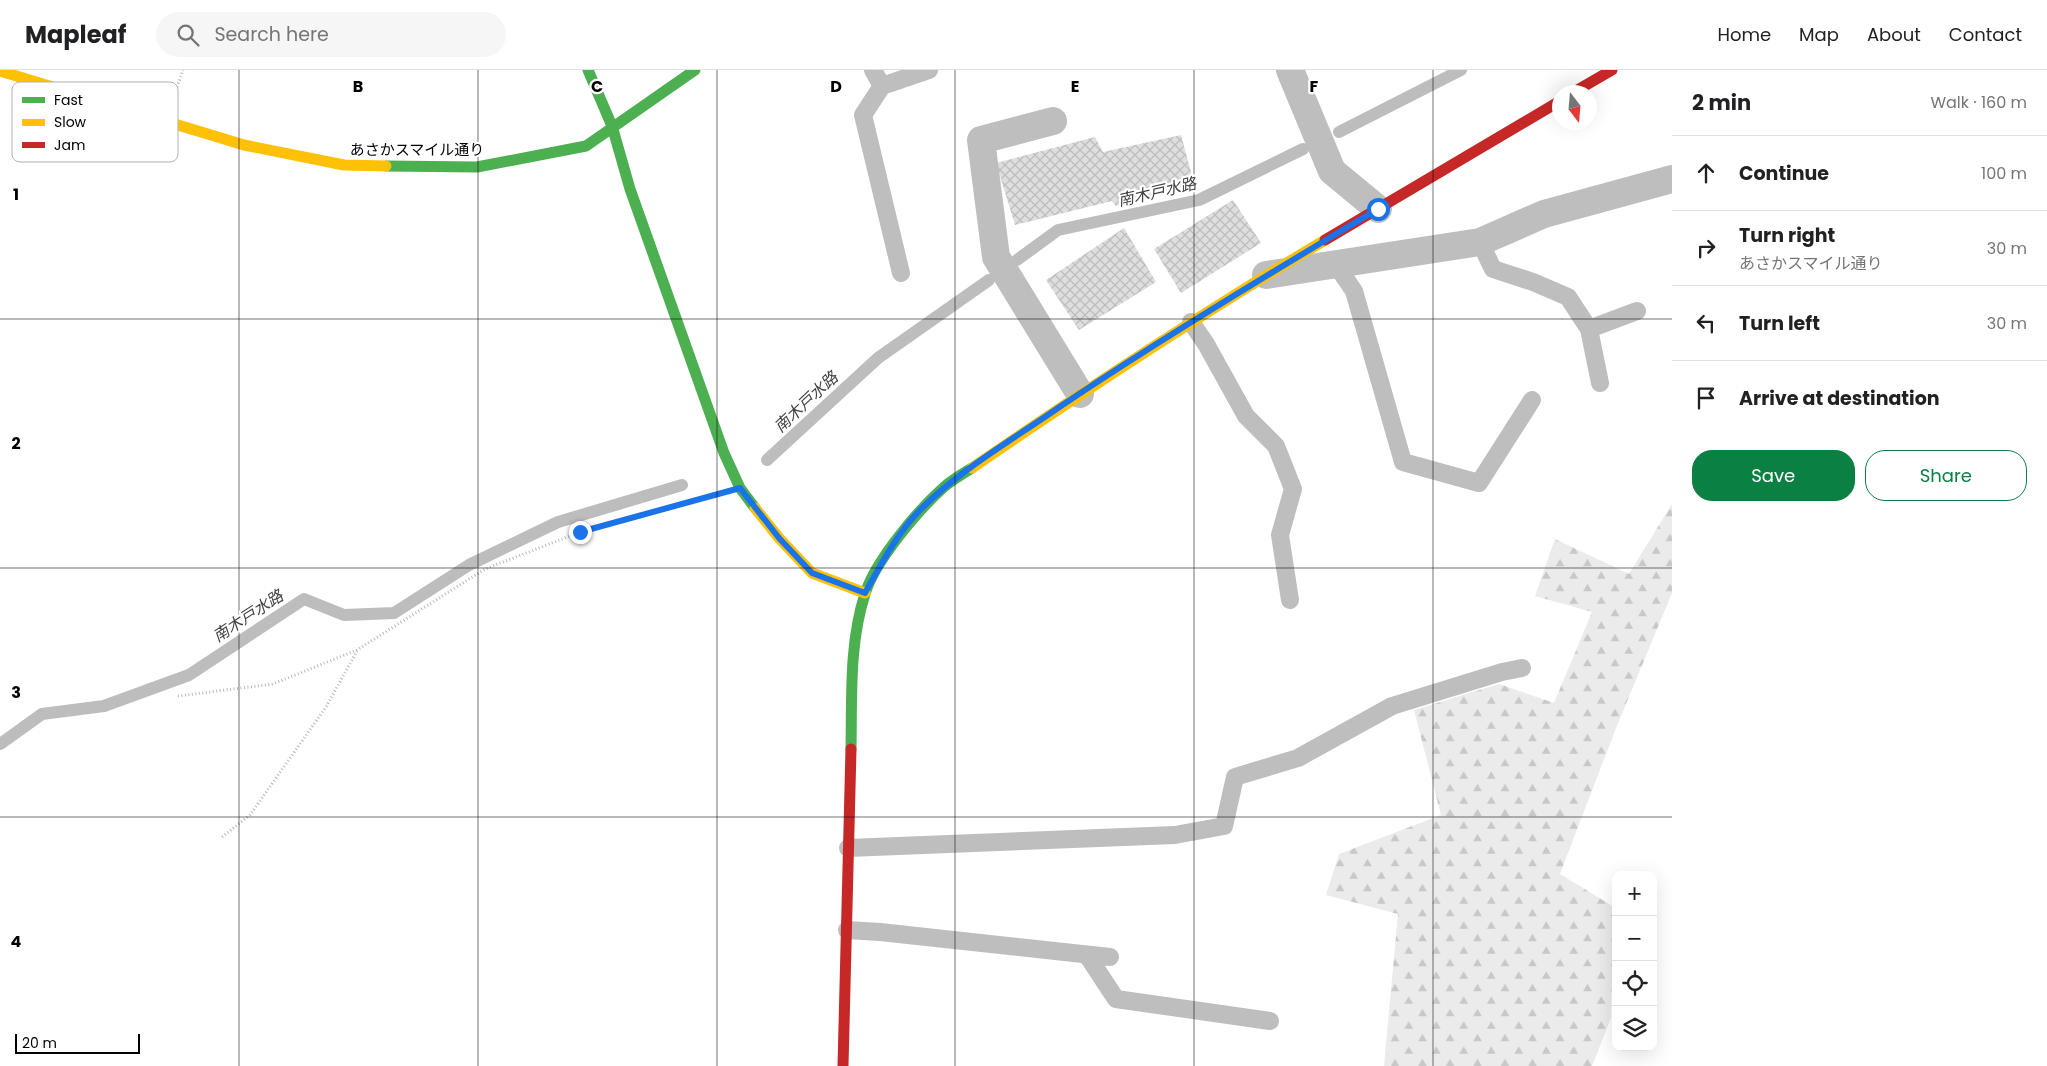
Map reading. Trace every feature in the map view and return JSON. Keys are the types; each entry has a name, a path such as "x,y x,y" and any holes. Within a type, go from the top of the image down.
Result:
{"street":[{"path":"588,70 612,126 630,189 724,453 740,488 779,538 812,573 865,593"},
{"name":"あさかスマイル通り","path":"178,125 244,145 344,165 477,167 586,146 612,126 695,70"},
{"path":"1290,70 1332,171 1378,209"},
{"path":"1586,85 1612,70"},
{"name":"あさかスマイル通り","path":"0,71 36,82"},
{"path":"843,1066 853,653 865,593 883,559 919,510 945,486 1080,394 1191,322 1266,275 1552,106"},
{"path":"1053,121 981,140 996,257 1080,394"},
{"path":"1266,275 1480,242 1544,214 1672,178"}],"lane":[{"path":"873,70 882,86"},
{"path":"901,274 863,115 882,86 929,70"},
{"path":"1480,242 1493,269 1533,282 1568,297 1589,329 1600,383"},
{"path":"1336,265 1354,291 1403,462 1479,483 1532,400"},
{"path":"1589,329 1637,311"},
{"path":"1191,322 1206,344 1246,416 1276,446 1294,489 1280,535 1290,600"},
{"path":"848,848 1175,835 1224,826 1235,777 1298,758 1392,706 1522,668"},
{"path":"847,930 1110,957"},
{"path":"1087,954 1116,999 1270,1021"}],"path":[{"path":"178,696 273,684 357,650 485,569 580,532 740,488"},
{"path":"222,838 250,815 326,707 357,650"}],"green space":[{"path":"1672,504 1672,593 1616,728 1560,874 1612,906 1611,1018 1592,1066 1384,1066 1398,914 1326,895 1339,854 1441,815 1414,710 1499,684 1554,703 1592,612 1535,596 1555,539 1629,574"}],"building":[{"path":"1181,135 1194,183 1116,206 1112,201 1015,225 996,163 1095,137 1103,152"},
{"path":"1233,200 1261,243 1181,293 1154,249"},
{"path":"1124,228 1156,282 1079,330 1046,280"}],"waterway":[{"name":"南木戸水路","path":"1339,132 1461,70"},
{"name":"南木戸水路","path":"1017,260 1058,230 1199,200 1303,149"},
{"name":"南木戸水路","path":"767,460 878,358 989,280"},
{"name":"南木戸水路","path":"0,744 42,714 104,706 189,675 304,599 344,615 394,613 469,565 558,522 682,485"}],"traffic: fast":[{"path":"588,70 612,126 630,189 724,453 740,488 755,508"},
{"path":"386,166 477,167 586,146 695,70"},
{"path":"851,749 852,690 856,632 870,581 898,537 910,522 947,484 972,468"}],"traffic: slow":[{"path":"0,71 36,82"},
{"path":"178,125 244,145 344,165 386,166"},
{"path":"972,468 1146,351 1325,240"},
{"path":"755,508 779,538 812,573 865,593"}],"traffic: jam":[{"path":"1586,85 1612,70"},
{"path":"1325,240 1552,106"},
{"path":"843,1066 851,749"}],"route":[{"path":"580,532 740,488 779,538 812,573 865,593 883,559 919,510 945,486 1080,394 1191,322 1378,209"}]}
